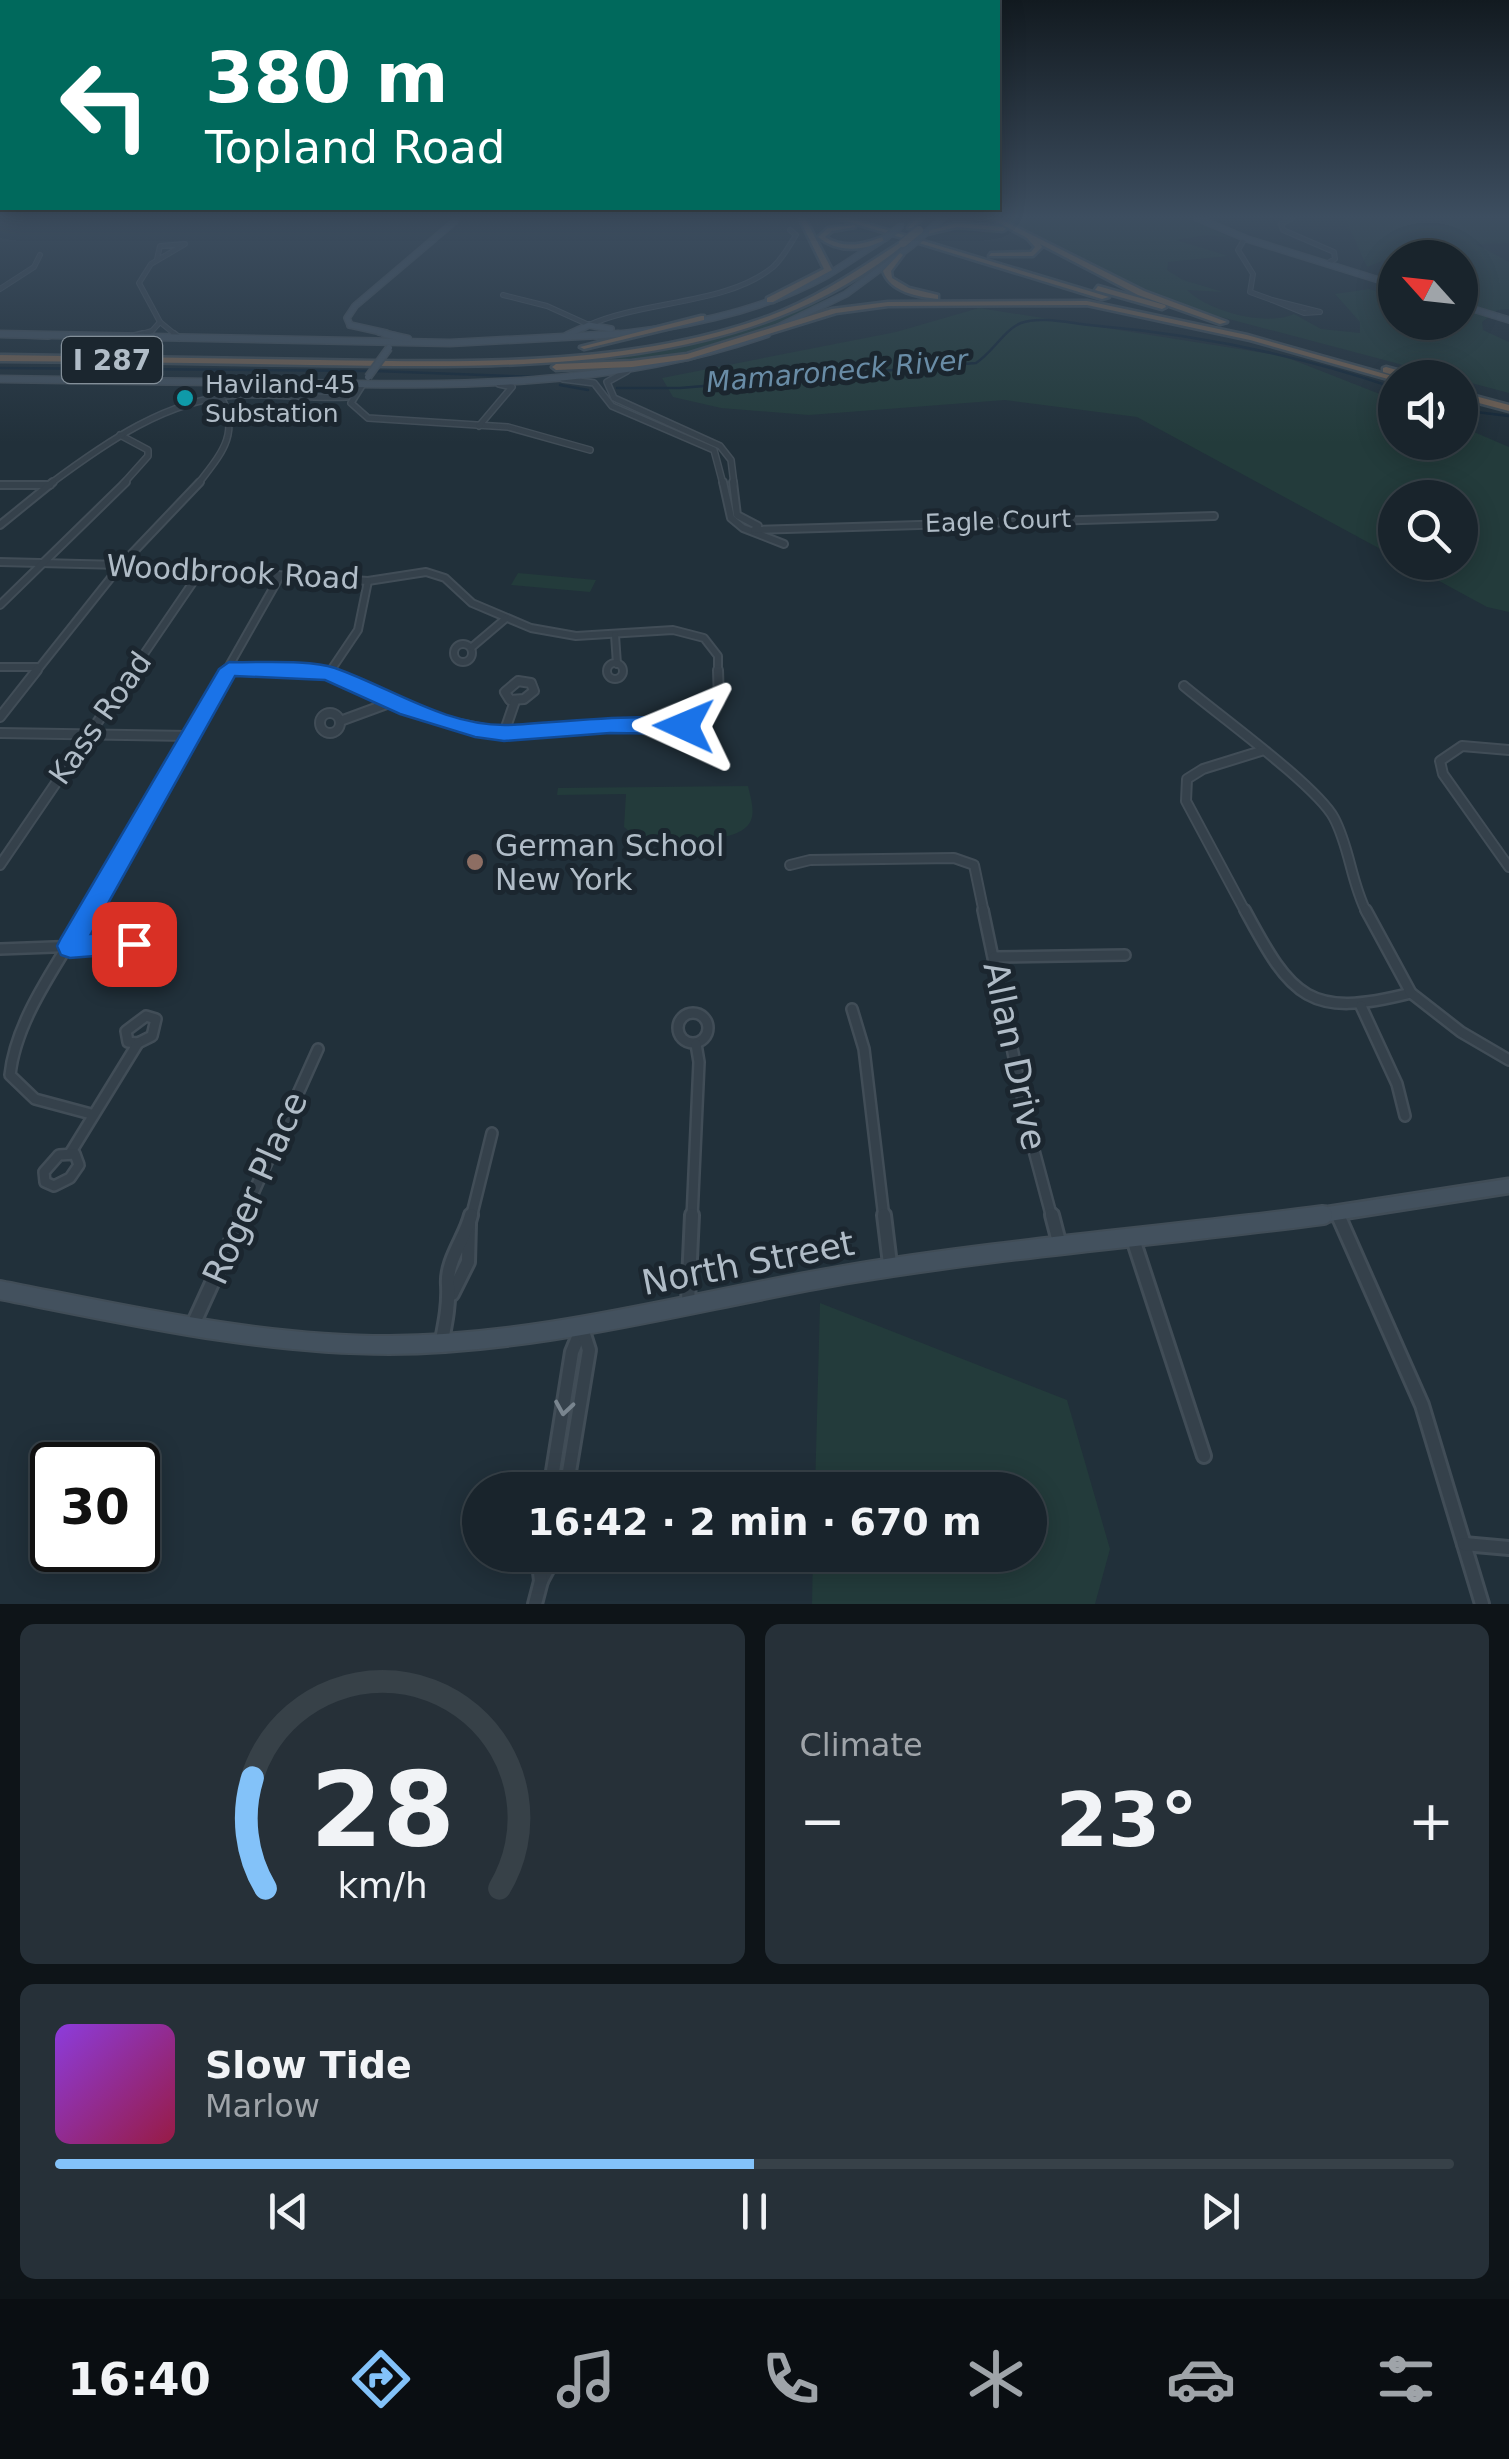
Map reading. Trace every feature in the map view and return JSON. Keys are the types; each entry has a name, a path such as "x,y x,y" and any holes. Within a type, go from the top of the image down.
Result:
{"highway":[{"path":"770,300 786,293"},
{"name":"I 287","path":"0,355 529,355 634,343 750,317 810,293"},
{"name":"I 287","path":"0,355 36,359 397,363 548,360 698,337 769,318 830,293"},
{"path":"920,293 982,300 1004,293"},
{"path":"1100,293 1378,368"},
{"path":"1111,293 1378,373"},
{"path":"1141,293 1257,337"},
{"path":"773,331 842,299"},
{"path":"397,363 621,365 698,354 803,321 878,304 1071,302 1121,308 1257,337"},
{"path":"529,355 591,346 701,318"},
{"path":"1478,397 1509,405"}],"main road":[{"path":"350,325 347,318 370,293"},
{"path":"0,334 391,345 554,339 701,318 787,293"},
{"path":"0,380 499,384 563,379 628,371 728,349 803,321 850,293"},
{"path":"1478,311 1509,320"},
{"path":"554,339 589,324 630,330"},
{"path":"350,325 414,341 456,343"},
{"path":"317,341 341,336 350,325"},
{"path":"366,381 394,336 378,332"},
{"name":"North Street","path":"0,1290 192,1327 322,1343 441,1344 582,1328 890,1269 1338,1215 1509,1186"}],"street":[{"path":"145,293 160,322 170,334 183,339"},
{"path":"503,295 547,306 589,324 616,311 704,293"},
{"path":"1252,293 1304,313 1320,312 1272,300"},
{"path":"122,338 152,331 160,322"},
{"name":"Eagle Court","path":"628,371 607,382 614,398 720,446 730,460 737,515 752,524 782,529"},
{"path":"563,379 594,383 612,406 714,450 722,460 729,515 736,524 784,544"},
{"path":"366,381 351,403 368,418 508,428 590,450"},
{"path":"479,426 524,382"},
{"path":"479,426 512,389 499,384"},
{"path":"0,525 120,435 162,416 221,397 347,396"},
{"path":"0,717 121,564 186,500 229,443 230,414 221,397"},
{"path":"0,604 38,562 110,499 148,456 148,450 120,435"},
{"path":"0,485 50,484"},
{"name":"Eagle Court","path":"754,530 1214,516"},
{"name":"Woodbrook Road","path":"0,562 121,564 279,578 368,581 419,572 434,574 445,578 472,604 505,619 561,634 673,630 707,640 718,656 717,707 684,726 504,733 452,725 328,673 229,669"},
{"name":"Kass Road","path":"0,865 200,572"},
{"path":"91,1114 42,1103 23,1092 10,1075 12,1054 28,1018 279,578"},
{"path":"328,673 354,640 368,581"},
{"path":"472,647 505,619"},
{"path":"615,635 617,664"},
{"path":"0,667 38,667"},
{"path":"1184,686 1314,795 1334,818 1356,893 1411,993 1461,1032 1509,1060"},
{"path":"504,733 515,701"},
{"path":"343,720 392,702"},
{"path":"0,733 190,736"},
{"path":"1509,750 1459,746 1445,753 1440,761 1443,774 1509,867"},
{"path":"1260,751 1242,760 1195,771 1187,779 1186,800 1278,970 1296,990 1335,1008 1411,993"},
{"name":"Allan Drive","path":"790,865 810,860 954,858 974,866 1032,1143 1060,1246"},
{"path":"0,950 134,944"},
{"path":"994,957 1126,955"},
{"path":"1360,1006 1397,1084 1405,1116"},
{"path":"852,1009 864,1049 890,1269"},
{"path":"71,1152 91,1114 138,1044"},
{"path":"688,1306 699,1062 696,1044"},
{"name":"Roger Place","path":"192,1327 318,1049"},
{"path":"441,1344 452,1294 461,1286 472,1240 469,1224 492,1133"},
{"path":"1338,1215 1422,1405 1482,1604"},
{"path":"1132,1239 1204,1456"},
{"path":"553,1472 572,1352 582,1328"},
{"path":"569,1472 589,1350 582,1328"},
{"path":"1464,1544 1509,1548"},
{"path":"540,1572 541,1581"},
{"path":"534,1604 546,1572"}],"green space":[{"path":"843,293 775,325 699,349 620,362 539,364 695,342 795,312"},
{"path":"1150,293 1190,293 1238,315 1268,319 1294,314 1321,329 1360,333 1360,322 1335,294 1378,293 1378,340 1478,340 1478,293 1509,293 1509,309 1498,310 1482,322 1483,330 1509,342 1509,393 1478,385 1478,360 1384,360 1191,309"},
{"path":"979,308 1283,356 1378,393 1378,460 1478,460 1478,434 1509,447 1509,612 1487,607 1437,580 1478,580 1478,480 1378,480 1378,548 1137,417 1005,400 809,415 721,408 673,397 662,378 896,332"},
{"path":"518,573 596,580 590,592 511,585"},
{"path":"748,786 752,817 746,827 735,834 701,840 635,836 624,827 626,794 557,795 558,788"},
{"path":"820,1303 1067,1400 1110,1549 1095,1604 812,1604 813,1572 1047,1572 1047,1472 815,1472"}],"waterway":[{"name":"Mamaroneck River","path":"617,388 680,388 976,363 1015,326 1046,320 1244,347 1378,383"},
{"name":"Mamaroneck River","path":"0,368 368,371"},
{"name":"Mamaroneck River","path":"376,371 538,377"},
{"name":"Mamaroneck River","path":"560,385 588,390"},
{"name":"Mamaroneck River","path":"1478,412 1509,416"}],"place":[{"name":"Haviland-45 Substation","path":"185,398"},
{"name":"German School New York","path":"475,862"}],"route":[{"path":"134,944 70,946 229,669 328,673 407,709 475,730 504,733 684,726"}]}
